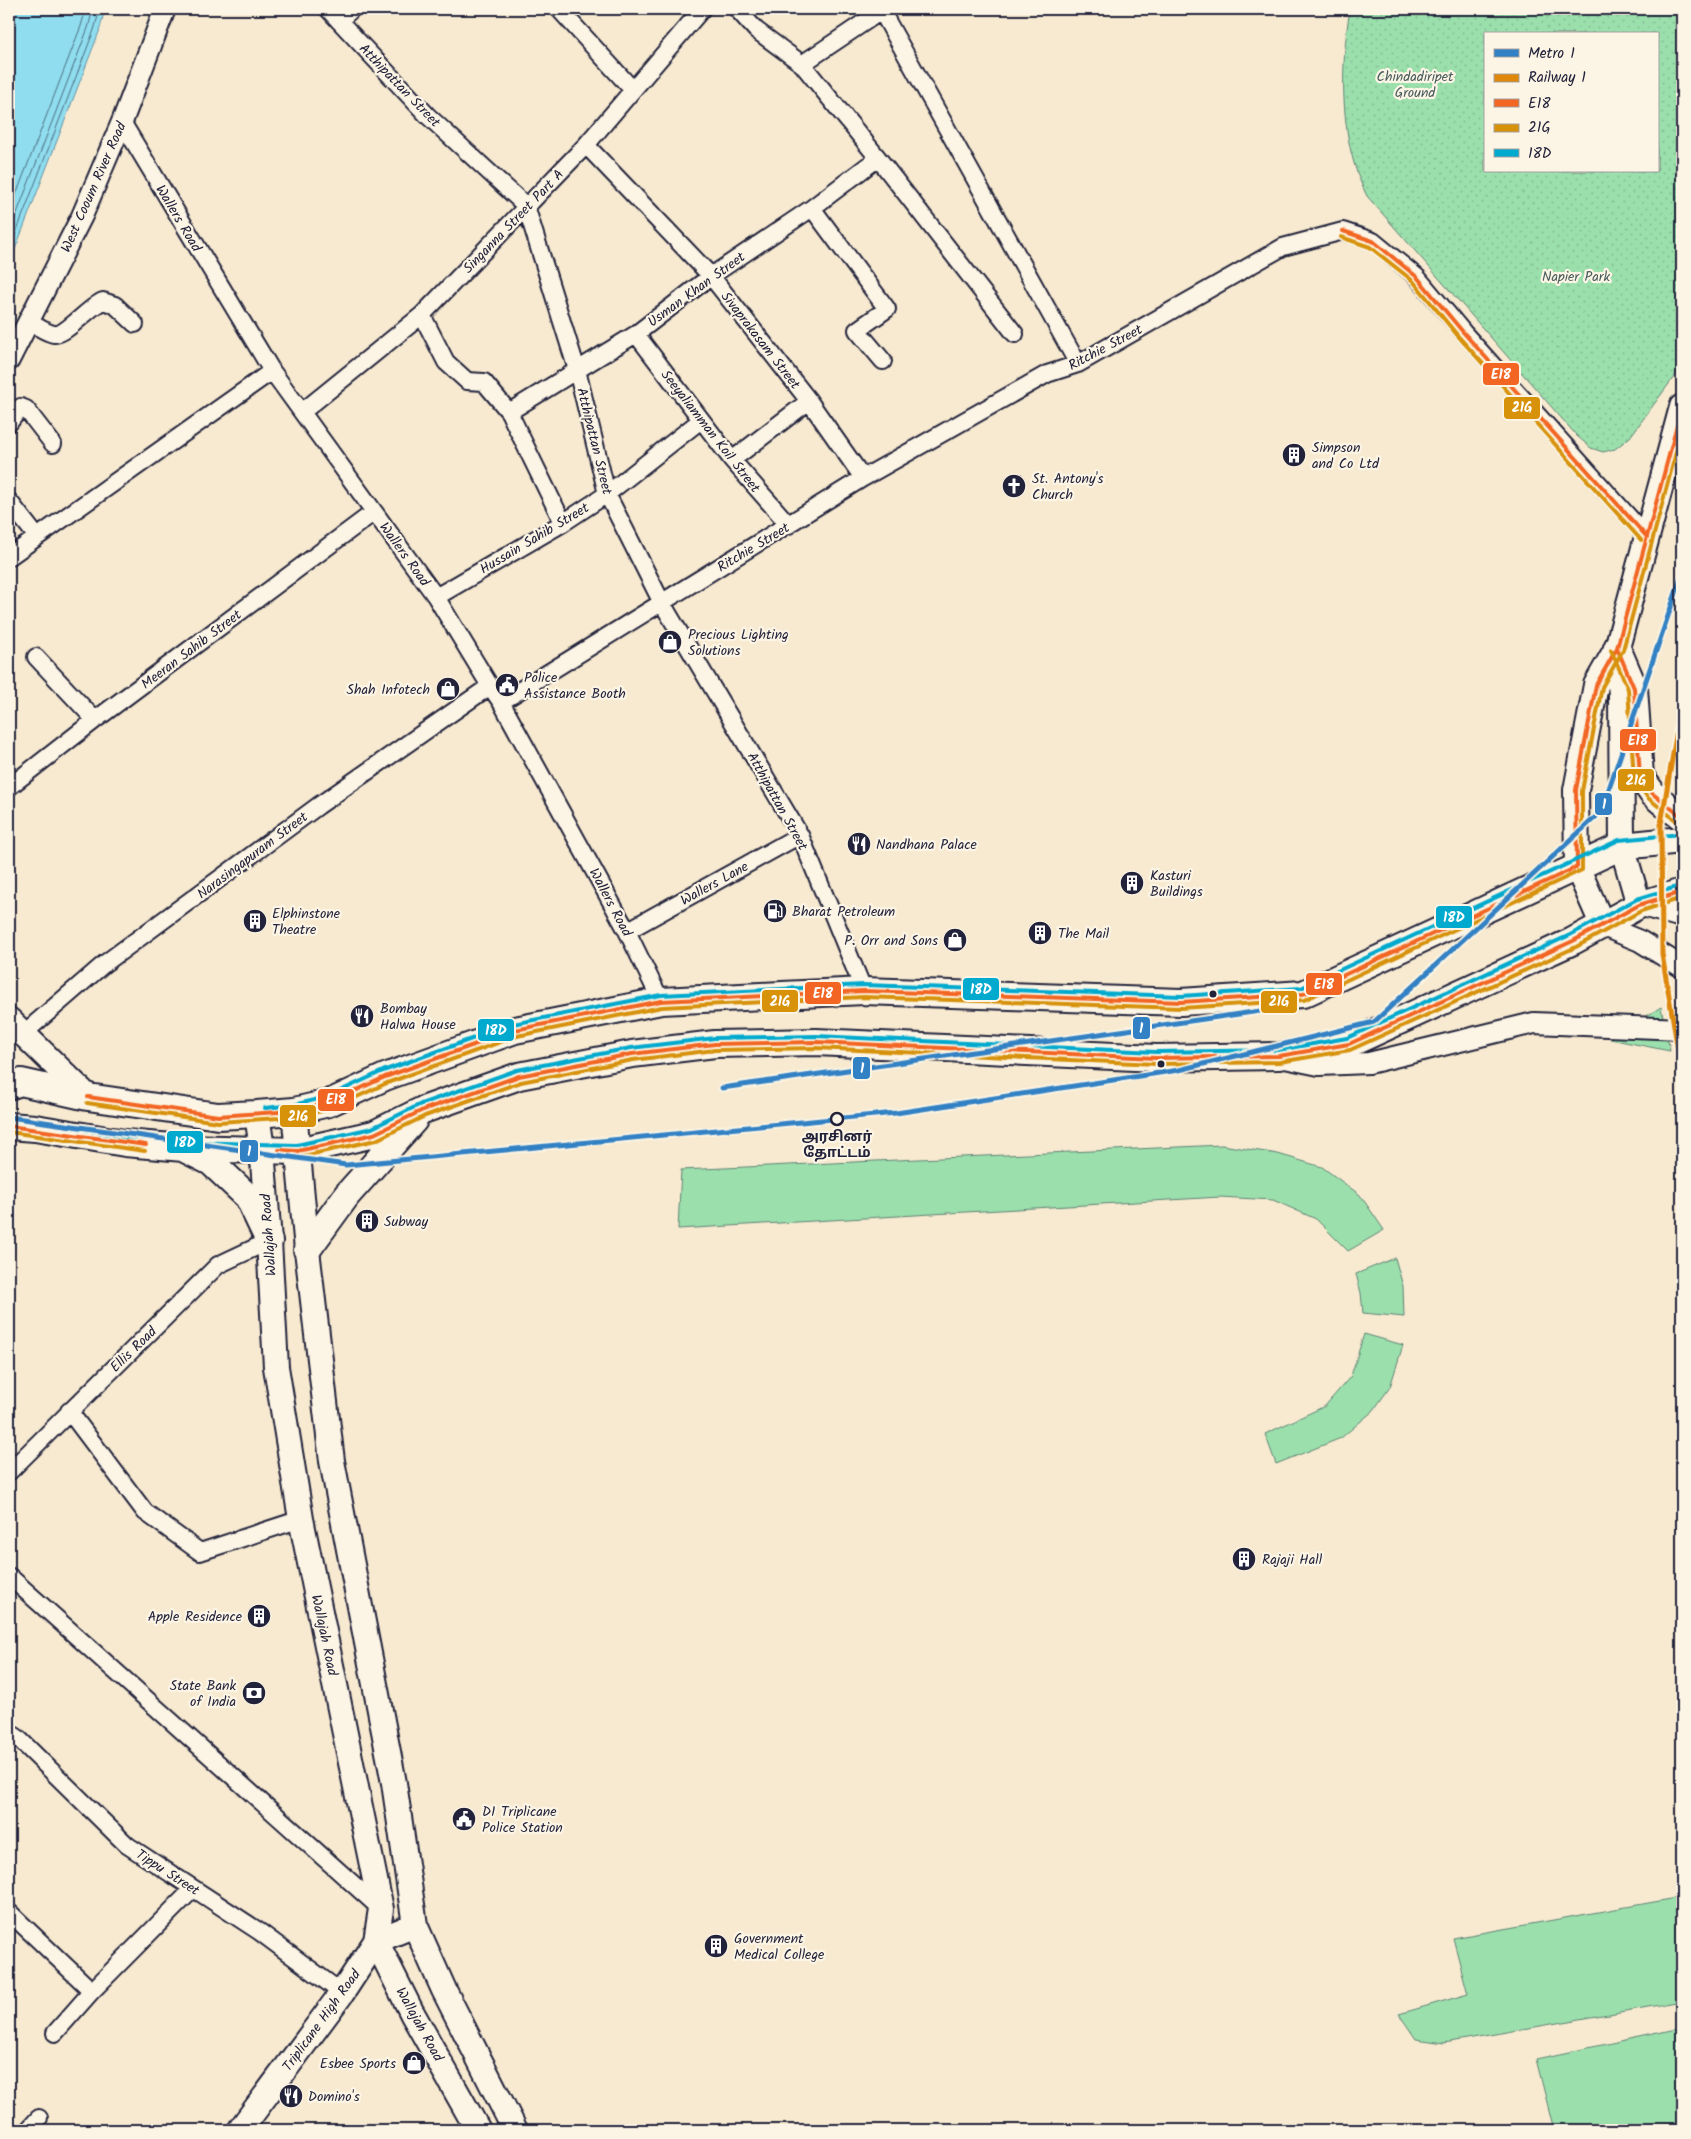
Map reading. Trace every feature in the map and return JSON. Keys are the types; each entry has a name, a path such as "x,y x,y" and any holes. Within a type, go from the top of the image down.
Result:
{"main road":[{"path":"1603,926 1577,867 1576,790 1596,685 1617,648 1682,407"},
{"path":"1617,648 1634,688 1640,776 1653,794 1668,808 1682,817"},
{"path":"1617,648 1621,695 1622,846 1639,905"},
{"path":"9,1086 21,1082 88,1097 218,1116 257,1114 294,1111 329,1103 385,1077 515,1030 660,1001 864,991 1181,1002 1303,994 1622,846 1682,840"},
{"path":"9,1126 35,1128 124,1143 184,1148 298,1151 374,1134 423,1110 519,1076 632,1054 715,1044 816,1042 1156,1058 1276,1056 1349,1044 1603,926 1639,905 1682,892"},
{"path":"16,1027 88,1097"},
{"path":"307,1250 347,1195 423,1110"},
{"path":"294,1111 307,1250 332,1461 394,1783 415,1925 444,1990 515,2130"},
{"name":"Wallajah Road","path":"257,1114 262,1149 269,1241 276,1367 301,1519 380,1909 376,1941 412,2013 478,2130"},
{"path":"184,1148 211,1162 248,1197 269,1241"},
{"path":"376,1941 415,1925"},
{"name":"Triplicane High Road","path":"240,2130 342,1993 376,1941"}],"street":[{"name":"West Cooum River Road","path":"9,360 82,216 122,122 165,9"},
{"name":"Atthipattan Street","path":"328,9 428,116 526,206 577,370 607,494 662,603 800,835 864,991"},
{"path":"340,21 352,9"},
{"path":"559,9 632,89"},
{"name":"Singanna Street Part A","path":"302,412 422,315 586,145 702,9"},
{"path":"736,9 756,30 802,64 1016,334"},
{"path":"802,64 883,10 1078,364"},
{"name":"Wallers Road","path":"122,122 272,372 436,596 490,686 502,702 628,931 660,1001"},
{"name":"Sivaprakasam Street","path":"586,145 711,276 809,401 864,478"},
{"name":"Usman Khan Street","path":"509,412 636,334 711,276 812,208 878,158"},
{"path":"812,208 886,309 857,330 883,361"},
{"name":"Ritchie Street","path":"502,702 864,478 1047,374 1078,364 1283,247 1342,231 1373,241 1417,276 1463,332 1646,536"},
{"path":"29,322 54,334 62,334 95,304 103,301 115,305 134,324"},
{"path":"422,315 446,362 467,381 484,382 509,412 563,522"},
{"name":"Seeyaliamman Koil Street","path":"636,334 732,460 789,525"},
{"path":"9,557 272,372"},
{"path":"732,460 809,401"},
{"path":"9,424 21,407 26,409 53,444"},
{"name":"Hussain Sahib Street","path":"436,596 563,522 607,494 701,420"},
{"path":"9,501 37,537"},
{"name":"Meeran Sahib Street","path":"9,787 95,720 374,512"},
{"path":"36,657 95,720"},
{"name":"Narasingapuram Street","path":"16,1027 318,806 490,686"},
{"name":"Wallers Lane","path":"628,931 800,835"},
{"path":"1639,905 1682,917"},
{"path":"1603,926 1640,941 1682,966"},
{"path":"1276,1056 1319,1066 1369,1063 1534,1023 1682,1029"},
{"name":"Ellis Road","path":"9,1472 218,1265 269,1241"},
{"path":"69,1411 145,1512 200,1552 301,1519"},
{"path":"9,1576 380,1909"},
{"name":"Tippu Street","path":"9,1732 18,1738 127,1845 260,1932 342,1993"},
{"path":"55,2033 92,1991 193,1889"},
{"path":"9,1912 92,1991"}],"green space":[{"name":"Napier Park","path":"1350,9 1682,9 1682,366 1630,437 1615,449 1603,452 1591,448 1577,436 1367,196 1351,152 1347,128 1344,104 1344,55"},
{"path":"1661,1007 1670,1051 1610,1039"},
{"path":"1222,1145 1278,1154 1322,1167 1360,1195 1384,1230 1348,1251 1316,1219 1273,1200 1220,1197 678,1229 681,1170"},
{"path":"1395,1258 1403,1286 1404,1317 1363,1313 1361,1293 1356,1274"},
{"path":"1364,1334 1403,1345 1390,1387 1373,1411 1341,1438 1276,1464 1265,1434 1325,1406 1351,1376"},
{"path":"1682,1897 1682,2001 1444,2043 1416,2039 1399,2014 1468,1994 1453,1938"},
{"path":"1682,2028 1682,2130 1554,2130 1536,2059"}],"water":[{"path":"9,9 105,9 99,32 9,265"}],"metro line":[{"name":"1","path":"9,1117 346,1165 896,1113 1179,1070 1374,1022 1601,812 1682,575"},
{"name":"1","path":"722,1088 1281,1008"}],"rail line":[{"name":"1","path":"1682,701 1661,824 1662,954 1682,1074"}],"transit line":[{"name":"E18","path":"1343,231 1373,241 1417,277 1463,332 1646,536"},
{"name":"21G","path":"1341,237 1370,247 1413,281 1458,336 1641,540"},
{"name":"E18","path":"88,1097 218,1116 294,1111 329,1103 385,1077 515,1030 661,1001 864,991 1181,1002 1303,994 1577,867 1576,790 1596,685 1617,648 1682,407"},
{"name":"21G","path":"87,1103 218,1122 295,1117 331,1109 387,1083 517,1036 662,1007 864,997 1181,1008 1304,1000 1582,870 1582,791 1602,687 1623,650 1682,430"},
{"name":"E18","path":"1617,648 1634,688 1640,776 1653,794 1682,817"},
{"name":"21G","path":"1611,650 1628,689 1634,778 1648,798 1678,822"},
{"name":"18D","path":"265,1108 293,1105 327,1097 383,1071 513,1024 661,995 864,985 1181,996 1301,988 1619,840 1681,834"},
{"name":"18D","path":"9,1120 36,1122 126,1137 184,1142 297,1145 372,1128 421,1104 517,1070 631,1048 715,1038 816,1036 1156,1052 1278,1050 1347,1038 1570,935 1637,899 1680,886"},
{"name":"E18","path":"279,1150 298,1151 374,1134 423,1110 519,1076 632,1054 715,1044 816,1042 1156,1058 1279,1056 1349,1044 1573,941 1639,905 1682,892"},
{"name":"21G","path":"279,1156 299,1157 376,1140 425,1116 521,1082 633,1060 715,1050 816,1048 1156,1064 1280,1062 1350,1050 1576,947 1641,911 1682,898"},
{"name":"E18","path":"9,1126 146,1145"},
{"name":"21G","path":"9,1132 145,1151"}],"place":[{"name":"Simpson and Co Ltd","path":"1294,455"},
{"name":"St. Antony's Church","path":"1014,486"},
{"name":"Precious Lighting Solutions","path":"670,642"},
{"name":"Police Assistance Booth","path":"507,685"},
{"name":"Shah Infotech","path":"448,689"},
{"name":"Nandhana Palace","path":"859,844"},
{"name":"Kasturi Buildings","path":"1132,883"},
{"name":"Bharat Petroleum","path":"775,911"},
{"name":"Elphinstone Theatre","path":"255,921"},
{"name":"The Mail","path":"1040,933"},
{"name":"P. Orr and Sons","path":"955,940"},
{"name":"Bombay Halwa House","path":"362,1016"},
{"name":"அரசினர் தோட்டம்","path":"837,1119"},
{"name":"Subway","path":"367,1221"},
{"name":"Rajaji Hall","path":"1244,1559"},
{"name":"Apple Residence","path":"259,1616"},
{"name":"State Bank of India","path":"254,1693"},
{"name":"D1 Triplicane Police Station","path":"464,1819"},
{"name":"Government Medical College","path":"716,1946"},
{"name":"Esbee Sports","path":"414,2063"},
{"name":"Domino's","path":"291,2096"}],"park label":[{"name":"Chindadiripet Ground","path":"1415,84"}]}
